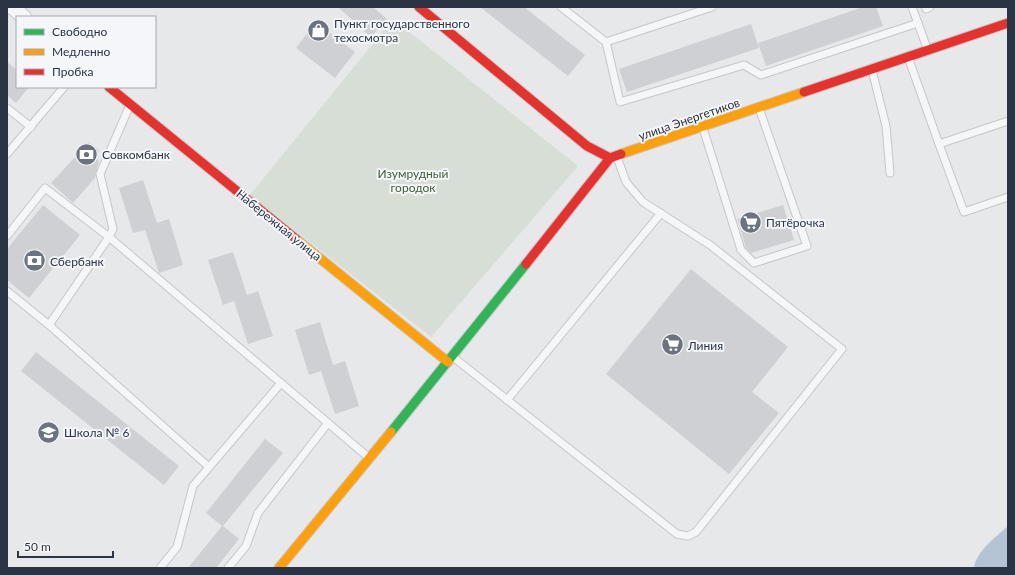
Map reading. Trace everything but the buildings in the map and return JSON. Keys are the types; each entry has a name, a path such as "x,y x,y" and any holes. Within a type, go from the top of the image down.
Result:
{"main road":[{"path":"279,568 450,360 613,157 587,146 419,7"},
{"name":"улица Энергетиков","path":"613,157 1008,23"},
{"name":"Набережная улица","path":"110,88 450,360"}],"street":[{"path":"12,7 23,16"}],"lane":[{"path":"562,7 606,42 620,102 744,65 761,75 918,23"},
{"path":"606,42 712,7"},
{"path":"912,7 928,50"},
{"path":"908,57 964,212 1008,197"},
{"path":"872,69 886,126 890,173"},
{"path":"7,154 63,88"},
{"path":"49,326 113,229 100,174 130,105"},
{"path":"7,108 31,127"},
{"path":"703,127 741,250 754,263 807,246 759,108"},
{"path":"939,144 1008,122"},
{"path":"450,360 507,400 677,534 688,536 696,532 842,349 710,245 643,202 626,182 613,157"},
{"path":"7,236 45,188 109,236 368,458"},
{"path":"507,400 661,213"},
{"path":"7,291 49,326 209,467"},
{"path":"160,568 177,547 193,486 281,383"},
{"path":"228,568 246,546 258,513 328,423"}],"green space":[{"name":"Изумрудный городок","path":"393,19 578,166 431,337 250,195"}],"water":[{"path":"1008,526 1008,568 974,568 983,550"}],"traffic: fast":[{"path":"391,432 526,264"}],"traffic: slow":[{"path":"621,154 804,92"},
{"path":"296,239 448,362"},
{"path":"279,568 391,432"}],"traffic: jam":[{"path":"419,7 587,146 610,158 621,154"},
{"path":"804,92 1008,23"},
{"path":"110,88 296,239"},
{"path":"526,264 610,158"}],"place":[{"name":"Пункт государственного техосмотра","path":"318,30"},
{"name":"Совкомбанк","path":"86,154"},
{"name":"Пятёрочка","path":"751,222"},
{"name":"Сбербанк","path":"34,261"},
{"name":"Линия","path":"672,345"},
{"name":"Школа № 6","path":"48,432"}]}
